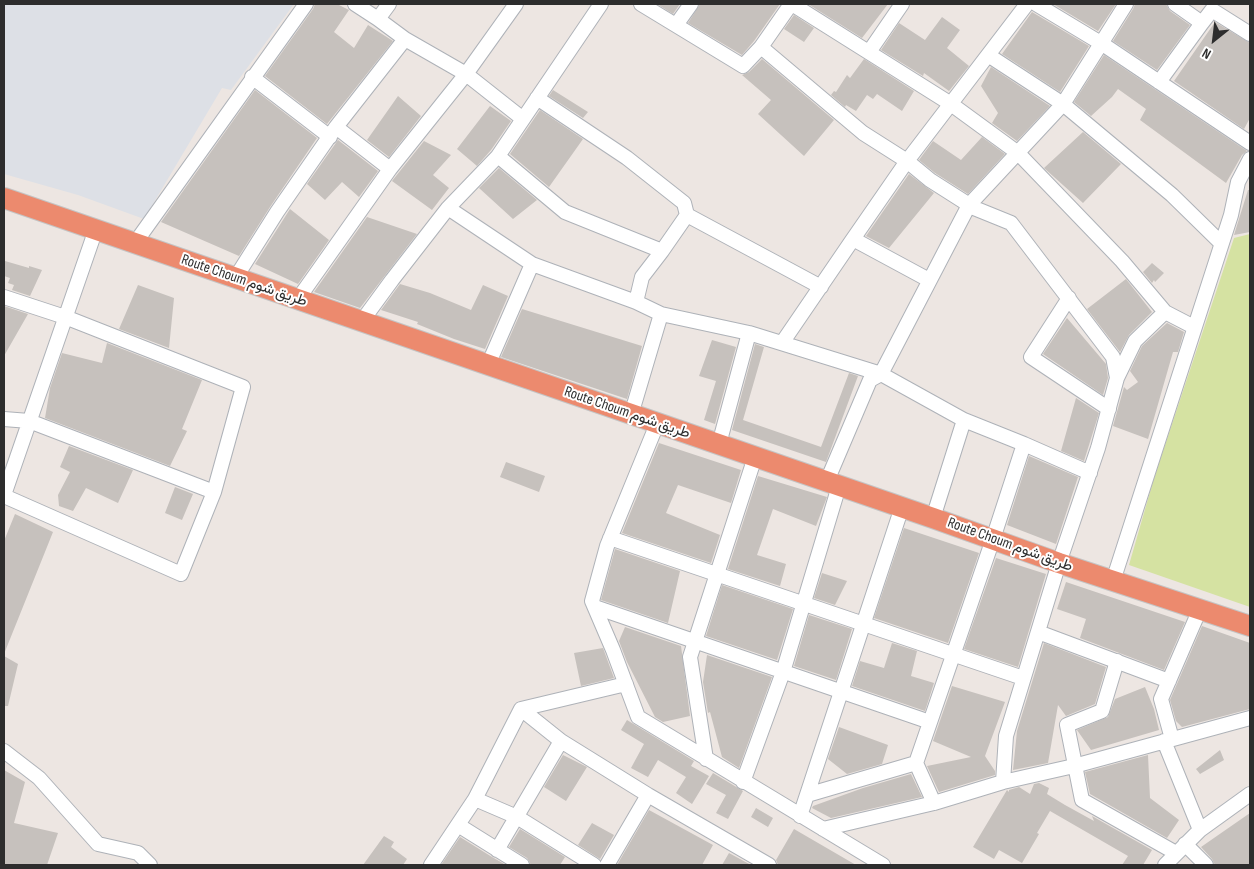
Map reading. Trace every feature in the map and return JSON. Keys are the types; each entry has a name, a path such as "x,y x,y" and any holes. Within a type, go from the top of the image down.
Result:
{"highway":[{"name":"Route Choum طريق شوم","path":"4,198 833,483 1059,563 1250,626"}],"street":[{"path":"135,243 306,4"},
{"path":"356,4 405,39 466,74 523,119"},
{"path":"378,19 389,4"},
{"path":"298,299 390,169 466,74 516,4"},
{"path":"362,321 448,208 498,156 601,4"},
{"path":"641,4 743,66 761,47 791,4 951,104 1018,153 1122,261 1165,312 1194,327"},
{"path":"676,25 691,4"},
{"path":"869,52 902,4"},
{"path":"782,343 907,161 1027,4"},
{"path":"1036,4 1101,43 1250,143"},
{"path":"743,782 783,672 804,604 833,483 870,380 881,374 969,205 1064,104 1126,4"},
{"path":"1175,4 1202,22"},
{"path":"1159,82 1215,7 1250,34"},
{"path":"236,278 277,212 333,132 405,39"},
{"path":"761,47 863,133 907,161 930,180 969,205 1011,223 1114,357 1118,378"},
{"path":"988,55 1064,104 1172,195 1221,243"},
{"path":"252,77 390,169"},
{"path":"537,98 628,158 684,203 686,215 642,277 636,302"},
{"path":"498,156 565,212 662,251"},
{"path":"1113,581 1230,215 1238,182 1250,159"},
{"path":"448,208 532,264 636,302 661,314 749,333 881,374 964,420 1090,473"},
{"path":"686,215 821,287"},
{"path":"4,298 65,318 243,387 214,492 181,574 4,495 29,421 65,318 96,229"},
{"path":"853,239 929,280"},
{"path":"488,365 532,264"},
{"path":"1069,298 1031,356 1109,409"},
{"path":"1003,782 1006,736 1059,563 1090,473 1118,378 1135,341 1165,312"},
{"path":"631,415 661,314"},
{"path":"719,444 749,333"},
{"path":"4,419 29,421 214,492"},
{"path":"932,518 964,420"},
{"path":"657,424 610,538 592,601 638,718 883,865"},
{"path":"934,802 916,763 1024,444"},
{"path":"706,759 690,657 755,457"},
{"path":"800,816 902,507"},
{"path":"610,538 1023,678"},
{"path":"595,607 930,722"},
{"path":"1200,609 1161,699 1168,740 1200,830"},
{"path":"1038,632 1169,681"},
{"path":"1117,661 1102,711 1066,725 1082,800 1181,849 1206,865"},
{"path":"431,865 475,798 521,709 626,684"},
{"path":"521,709 561,741 648,795 769,865"},
{"path":"823,829 934,802 1003,782 1074,766 1250,718"},
{"path":"497,850 561,741"},
{"path":"4,750 39,778 98,844 138,853 150,865"},
{"path":"807,795 916,763"},
{"path":"1165,865 1200,830 1250,794"},
{"path":"607,865 648,795"},
{"path":"475,798 517,817 594,865"},
{"path":"458,825 522,865"}],"shaded area":[{"path":"4,4 294,4 231,90 222,88 144,219 78,195 4,174"}],"green space":[{"path":"1250,234 1250,607 1129,565 1154,478 1234,238"}],"building":[{"path":"315,4 337,4 349,10 334,32 354,48 368,25 393,41 327,124 265,76"},
{"path":"657,4 680,4 673,14"},
{"path":"700,4 780,4 742,55 688,23"},
{"path":"808,4 888,4 862,38"},
{"path":"1053,4 1116,4 1098,31"},
{"path":"1135,4 1166,4 1170,11 1190,25 1157,70 1113,41"},
{"path":"1032,12 1089,46 1060,92 1002,54"},
{"path":"794,15 814,28 804,42 784,29"},
{"path":"942,17 960,30 947,48 969,66 949,91 924,73 923,76 881,50 899,23 925,40"},
{"path":"1215,22 1250,43 1250,118 1244,129 1174,81"},
{"path":"1104,55 1247,151 1242,155 1226,183 1140,120 1146,109 1118,89 1091,116 1074,102"},
{"path":"762,59 834,120 804,156 758,114 771,100 742,75 749,72"},
{"path":"864,59 914,91 902,111 877,94 873,99 867,95 856,111 846,105 845,107 831,95 834,91 836,92 847,75 850,78"},
{"path":"991,67 1050,106 1017,141 992,123 998,113 981,86"},
{"path":"255,90 317,138 239,256 161,222"},
{"path":"553,90 588,112 583,118 549,96"},
{"path":"398,96 421,116 389,157 367,140"},
{"path":"490,106 511,121 491,150 477,166 457,149"},
{"path":"540,110 583,139 549,187 510,154"},
{"path":"1083,132 1121,164 1083,203 1044,168"},
{"path":"982,137 1005,154 968,194 935,173 919,160 933,141 961,160"},
{"path":"338,140 378,171 359,197 342,182 325,200 307,184"},
{"path":"424,141 451,155 433,175 449,188 432,210 392,181"},
{"path":"499,168 537,200 513,219 479,188"},
{"path":"909,174 934,193 889,248 866,236"},
{"path":"1248,190 1250,190 1250,232 1234,235"},
{"path":"290,209 329,240 298,284 255,264"},
{"path":"367,217 417,234 360,308 314,292"},
{"path":"5,261 42,270 30,296 12,290 14,285 8,283 10,278 4,276"},
{"path":"1152,263 1164,273 1152,283 1143,272"},
{"path":"1126,279 1152,312 1129,335 1120,352 1087,309"},
{"path":"400,284 430,293 471,310 483,285 508,296 485,349 454,339 417,324 418,322 381,310"},
{"path":"138,285 174,298 169,348 119,329"},
{"path":"4,306 28,314 4,356"},
{"path":"522,309 642,346 627,399 501,357"},
{"path":"1067,318 1106,364 1108,378 1103,395 1043,354"},
{"path":"1167,323 1184,332 1178,352 1173,352 1148,439 1113,426 1124,387 1127,390 1138,382 1130,371 1142,346"},
{"path":"712,340 736,347 715,424 704,420 716,381 699,376"},
{"path":"107,343 202,380 182,429 187,431 170,466 45,418 50,388 62,353 102,363"},
{"path":"755,344 764,347 743,420 821,447 849,373 858,376 826,462 732,430"},
{"path":"1076,398 1099,413 1084,461 1061,451"},
{"path":"659,443 741,470 731,503 678,485 666,513 720,535 711,563 622,533"},
{"path":"69,446 133,470 118,503 86,488 73,511 59,506 58,495 70,472 60,467"},
{"path":"1029,456 1078,477 1056,544 1007,525"},
{"path":"506,462 545,476 539,492 500,477"},
{"path":"758,476 827,497 816,526 773,509 757,555 786,564 780,586 728,569"},
{"path":"175,487 193,494 182,520 165,513"},
{"path":"15,514 53,532 4,654 4,541"},
{"path":"904,528 979,553 948,643 874,618"},
{"path":"615,549 680,571 668,623 601,600"},
{"path":"996,558 1046,574 1018,667 964,649"},
{"path":"822,573 847,581 835,605 814,598"},
{"path":"1066,582 1185,622 1164,670 1080,638 1086,619 1057,609"},
{"path":"722,585 793,609 777,660 706,636"},
{"path":"809,615 852,629 836,680 794,666"},
{"path":"1202,626 1250,643 1250,709 1182,727 1176,721 1170,700"},
{"path":"625,627 681,646 690,716 663,722 655,717 627,662 619,641"},
{"path":"892,643 917,651 911,676 934,683 925,711 852,686 860,661 884,668"},
{"path":"1044,643 1106,667 1095,704 1066,716 1058,705 1048,763 1013,770 1017,731"},
{"path":"603,648 614,678 581,686 574,653"},
{"path":"707,655 772,677 739,768 722,757 710,712 708,713 703,682"},
{"path":"4,656 18,664 8,706 4,706"},
{"path":"952,686 1005,702 985,756 995,771 995,775 939,792 927,766 971,757 933,741"},
{"path":"1145,687 1154,709 1159,730 1091,750 1077,730 1108,717 1115,699"},
{"path":"627,720 694,761 691,766 709,776 692,804 676,793 686,777 658,760 648,777 631,768 644,744 621,730"},
{"path":"839,727 888,745 882,764 847,774 828,759"},
{"path":"1220,750 1224,760 1200,774 1196,769"},
{"path":"563,755 587,767 566,801 544,787"},
{"path":"1148,755 1150,798 1179,820 1167,838 1090,794 1085,772"},
{"path":"4,770 25,782 14,823 58,833 47,865 4,865"},
{"path":"713,773 743,791 728,819 716,813 726,795 706,784"},
{"path":"911,774 922,797 831,818 812,808 863,788"},
{"path":"1039,783 1049,788 1047,794 1065,805 1094,821 1092,816 1152,850 1143,865 1122,865 1128,856 1050,811 1022,863 999,850 994,859 973,847 1007,790 1009,792 1009,790 1019,787 1030,794 1034,784"},
{"path":"756,808 773,818 768,827 751,817"},
{"path":"649,810 713,845 702,865 617,865"},
{"path":"1250,813 1250,865 1215,865 1201,847"},
{"path":"592,823 614,835 600,859 578,845"},
{"path":"520,829 565,857 560,865 531,865 527,858 509,847"},
{"path":"794,829 856,865 778,865 776,860"},
{"path":"384,836 394,842 391,847 407,859 403,865 363,865"},
{"path":"460,837 492,857 506,865 441,865"},
{"path":"729,853 751,865 722,865"}]}
